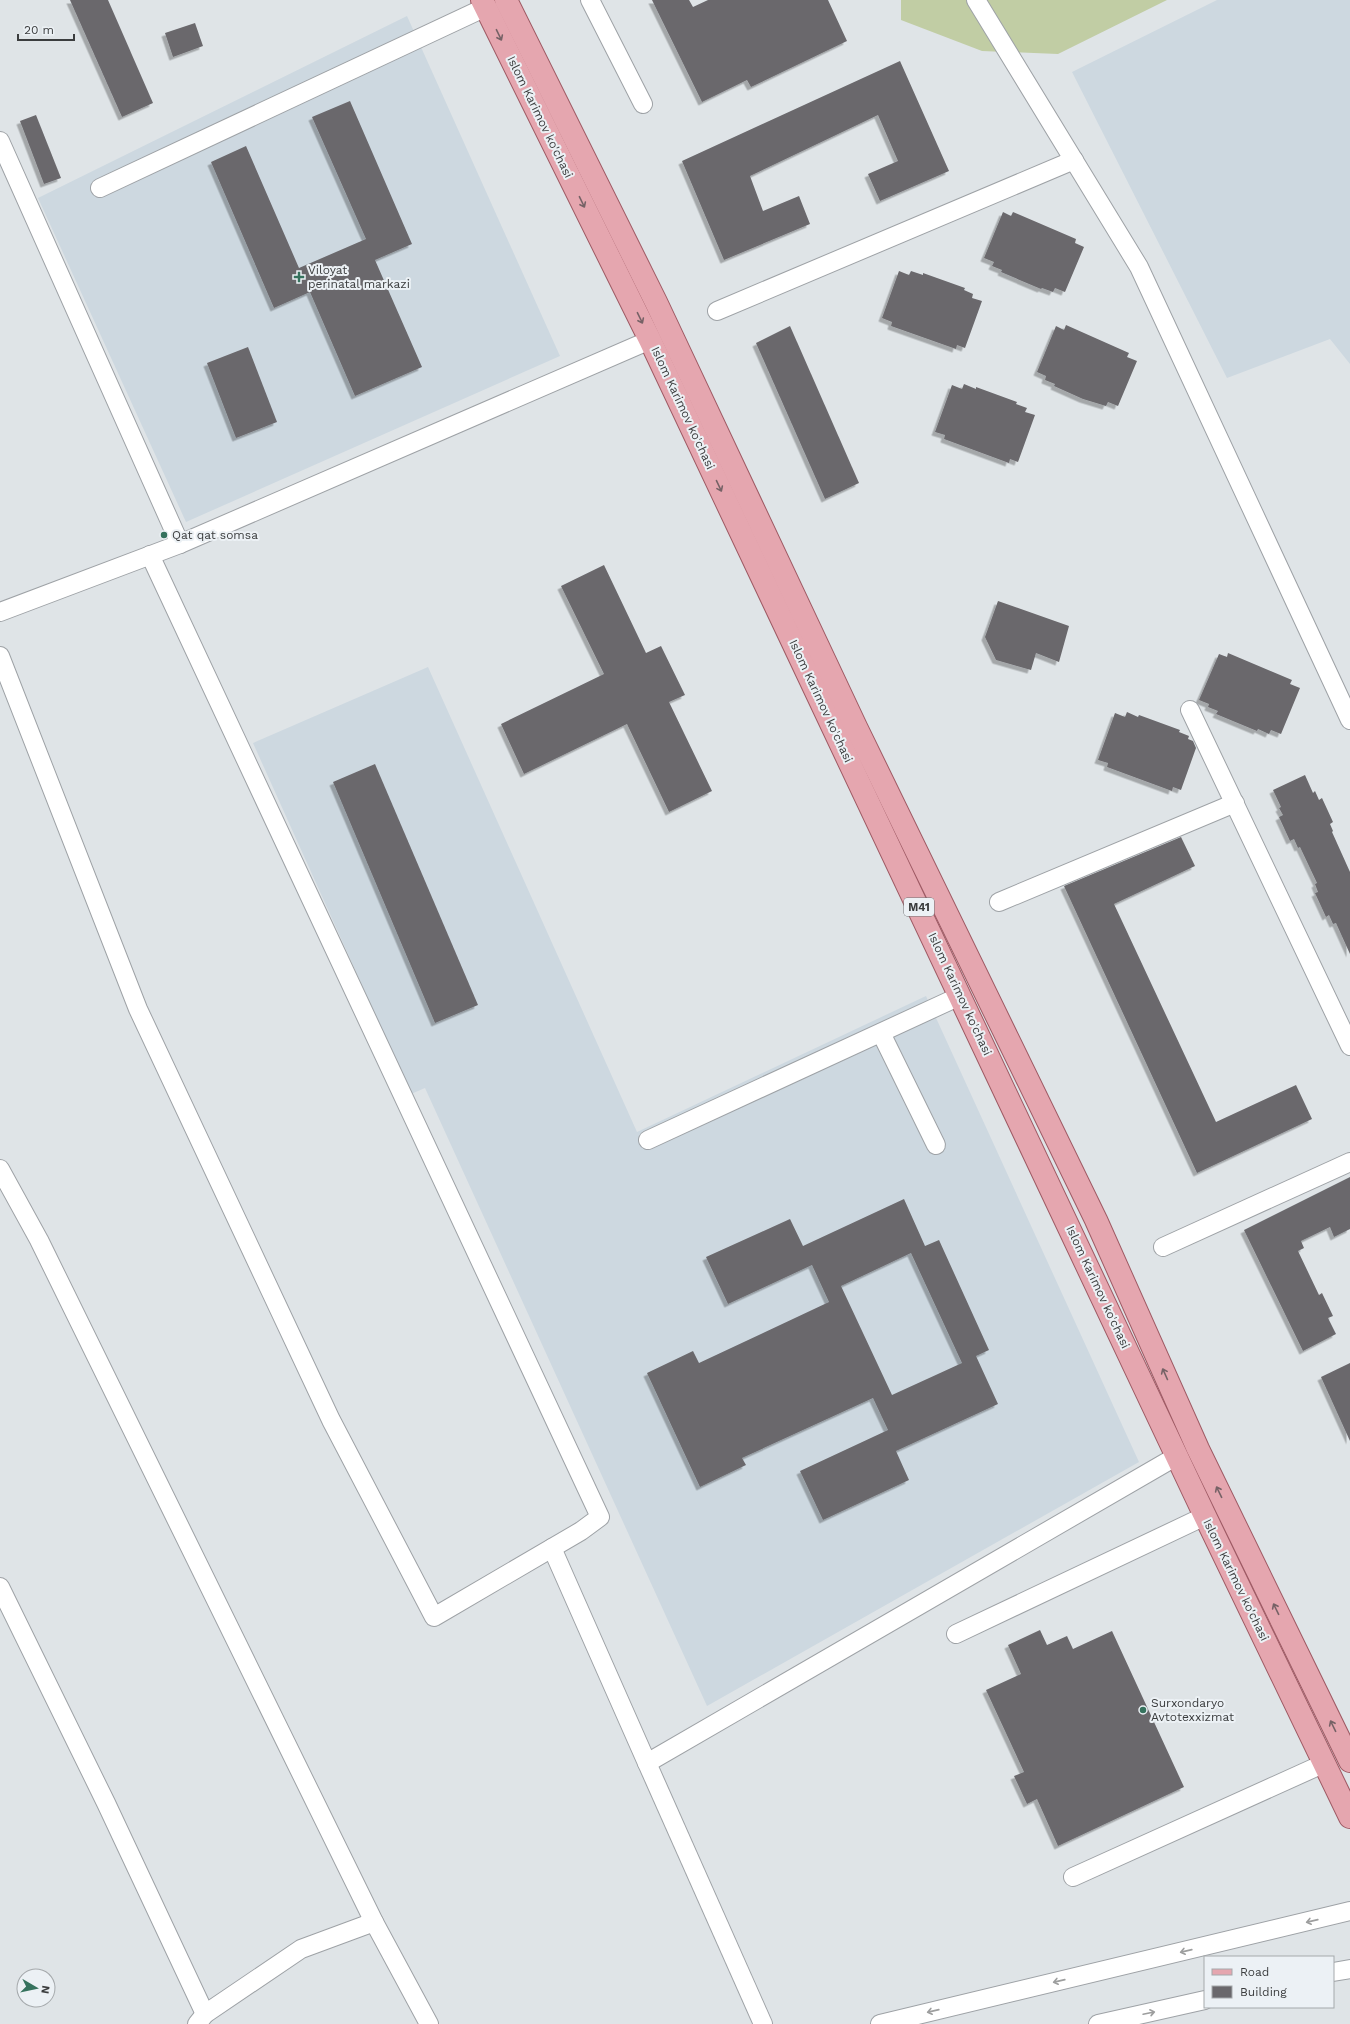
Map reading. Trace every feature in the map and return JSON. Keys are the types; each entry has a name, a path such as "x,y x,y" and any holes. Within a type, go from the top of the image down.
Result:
{"main road":[{"name":"Islom Karimov ko'chasi","path":"506,0 656,302 856,728 1093,1212 1198,1449 1350,1761"},
{"name":"Islom Karimov ko'chasi","path":"484,4 650,340 1205,1516 1350,1817"}],"street":[{"path":"590,0 643,104"},
{"path":"976,0 1140,267 1350,720"},
{"path":"100,188 484,4"},
{"path":"0,141 180,544"},
{"path":"717,311 1074,160"},
{"path":"0,612 180,544 650,340"},
{"path":"0,656 138,1009 332,1420 434,1616 552,1548 600,1517 150,555"},
{"path":"1190,710 1350,1046"},
{"path":"999,902 1235,803"},
{"path":"648,1140 960,996"},
{"path":"881,1033 936,1145"},
{"path":"1164,1247 1350,1162"},
{"path":"0,1169 39,1240 374,1922 429,2024"},
{"path":"647,1763 1177,1456"},
{"path":"956,1634 1205,1516"},
{"path":"552,1548 763,2024"},
{"path":"0,1587 106,1804 201,2019 301,1949 374,1922"},
{"path":"1073,1877 1325,1763"},
{"path":"880,2024 1350,1912"},
{"path":"1334,1972 1350,1969"},
{"path":"1098,2024 1204,2000"}],"shaded area":[{"path":"1217,0 1350,0 1350,364 1330,339 1227,378 1072,72"},
{"name":"Viloyat perinatal markazi","path":"407,16 560,356 186,522 38,198"},
{"path":"428,667 637,1132 926,996 1139,1462 707,1706 425,1088 411,1094 253,743"}],"green space":[{"path":"901,0 1167,0 1058,54 982,51 901,20"}],"building":[{"path":"70,0 108,0 153,103 122,117"},
{"path":"652,0 689,0 693,7 708,0 828,0 847,41 751,87 747,80 702,102"},
{"path":"195,23 203,46 173,57 165,33"},
{"path":"900,61 949,171 880,201 868,174 898,161 878,115 750,176 763,211 799,196 810,224 724,260 682,161"},
{"path":"350,101 412,244 375,260 422,367 355,396 310,292 274,308 211,162 246,146 299,268 366,239 312,117"},
{"path":"36,115 61,178 44,184 20,121"},
{"path":"1003,212 1011,216 1013,212 1076,239 1075,243 1084,247 1065,292 1055,288 1053,292 1042,288 1041,289 1001,272 1002,270 992,266 994,262 984,258"},
{"path":"899,271 909,275 911,271 923,275 923,273 965,288 964,290 973,294 972,298 982,301 965,348 957,345 956,349 891,326 892,322 882,318"},
{"path":"1066,325 1129,353 1127,357 1137,361 1118,406 1108,402 1106,406 1083,399 1054,386 1055,384 1045,380 1046,376 1037,372 1056,326 1064,330"},
{"path":"790,326 859,483 825,499 756,343"},
{"path":"248,347 277,422 236,438 207,363"},
{"path":"964,384 1017,402 1016,404 1027,408 1025,412 1035,415 1018,462 1010,459 1009,463 944,439 945,435 935,432 952,385 962,389"},
{"path":"604,565 646,653 661,646 685,695 669,702 712,791 669,812 627,724 524,774 501,724 604,674 561,586"},
{"path":"998,601 1069,626 1059,662 1036,653 1031,670 996,660 985,637"},
{"path":"1228,653 1292,680 1290,684 1300,688 1281,734 1271,730 1269,734 1258,729 1257,731 1216,714 1218,711 1208,707 1209,704 1199,700 1219,654 1227,657"},
{"path":"1127,712 1180,730 1179,732 1189,736 1188,739 1193,741 1196,748 1181,790 1173,787 1172,791 1107,767 1108,763 1098,760 1115,713 1125,717"},
{"path":"375,764 478,1005 435,1023 333,782"},
{"path":"1305,775 1313,793 1315,791 1319,800 1322,798 1333,822 1330,824 1333,831 1332,832 1350,872 1350,954 1336,923 1333,924 1329,915 1326,917 1315,893 1318,892 1315,884 1317,883 1300,847 1298,848 1294,839 1290,841 1279,817 1283,815 1273,790"},
{"path":"1181,837 1195,866 1114,904 1216,1122 1296,1085 1312,1119 1197,1173 1064,886"},
{"path":"1350,1177 1350,1229 1334,1237 1330,1227 1301,1241 1304,1248 1298,1251 1319,1295 1322,1293 1333,1316 1328,1318 1336,1334 1303,1351 1244,1230"},
{"path":"904,1199 925,1246 939,1240 989,1350 976,1356 998,1404 896,1451 909,1480 823,1520 800,1471 888,1430 873,1398 742,1458 746,1465 700,1487 647,1373 693,1351 699,1363 829,1302 812,1265 728,1304 706,1257 790,1219 803,1246","holes":["911,1253 962,1363 892,1395 841,1286"]},
{"path":"1350,1363 1350,1441 1321,1377"},
{"path":"1040,1630 1047,1645 1067,1636 1073,1649 1112,1631 1184,1787 1058,1846 1037,1799 1027,1804 1014,1776 1024,1772 986,1690 1021,1674 1008,1645"}],"place":[{"name":"Viloyat perinatal markazi","path":"299,277"},
{"name":"Qat qat somsa","path":"164,535"},
{"name":"Surxondaryo Avtotexxizmat","path":"1143,1710"}]}
